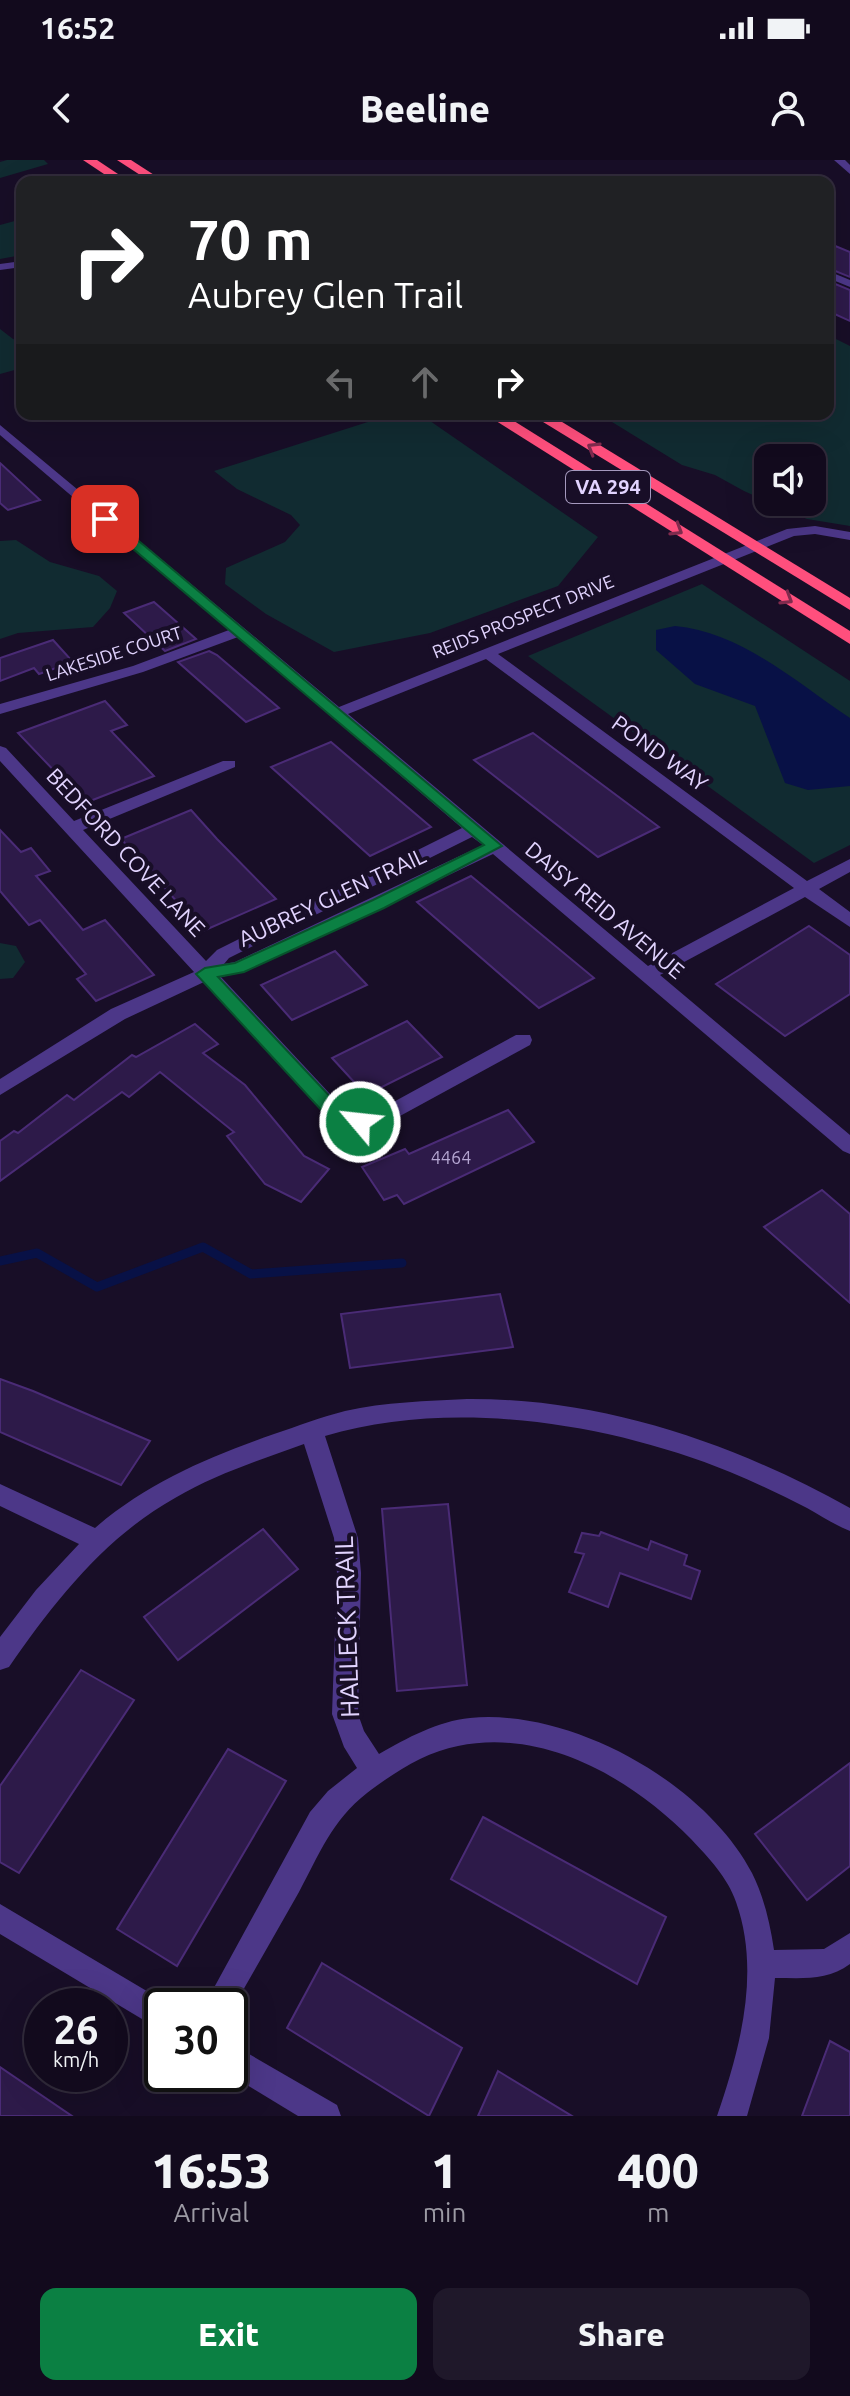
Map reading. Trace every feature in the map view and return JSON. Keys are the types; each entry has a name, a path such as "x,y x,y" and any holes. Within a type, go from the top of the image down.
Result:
{"highway":[{"path":"89,160 114,176"},
{"path":"123,160 149,176"},
{"name":"VA 294","path":"503,420 850,639"},
{"name":"VA 294","path":"548,420 850,605"}],"street":[{"path":"839,160 850,171"},
{"name":"DAISY REID AVENUE","path":"0,429 8,445 337,713 850,1146"},
{"name":"REIDS PROSPECT DRIVE","path":"337,713 798,531 824,531 850,536"},
{"name":"LAKESIDE COURT","path":"0,709 138,669 238,632"},
{"name":"POND WAY","path":"487,653 850,921"},
{"name":"BEDFORD COVE LANE","path":"0,751 330,1108 350,1120 382,1117 523,1040"},
{"path":"72,828 229,764"},
{"name":"AUBREY GLEN TRAIL","path":"205,974 223,954 474,829"},
{"name":"AUBREY GLEN TRAIL","path":"205,974 239,968 379,904 495,846"},
{"path":"648,974 850,865"},
{"path":"0,1088 118,1014 205,974"},
{"path":"0,1658 26,1620 98,1541 135,1510 177,1484 217,1465 355,1419 400,1414 529,1411 628,1429 700,1452 799,1492 850,1519"},
{"name":"HALLECK TRAIL","path":"312,1431 346,1538 349,1573 345,1714 353,1738 376,1772"},
{"path":"0,1495 98,1541"},
{"path":"228,1988 324,1815 362,1780 414,1750 457,1733 523,1732 603,1757 669,1801 699,1826 725,1859 750,1901 762,1964 758,2029 732,2116"},
{"path":"0,1918 144,2005"},
{"path":"762,1964 828,1963 850,1947"},
{"path":"248,2069 326,2116"}],"green space":[{"path":"44,160 48,164 0,178 0,162"},
{"path":"16,221 16,256 0,259 0,225"},
{"path":"0,329 16,340 16,370 0,374"},
{"path":"834,338 850,346 850,526 800,516 826,516 826,444 754,444 754,496 715,475 682,465 609,420 834,420"},
{"path":"374,420 429,420 598,537 558,586 430,633 334,652 266,614 225,584 226,568 285,542 300,525 291,515 237,489 214,471"},
{"path":"16,540 50,562 99,576 117,591 110,608 93,627 18,633 0,639 0,541"},
{"path":"702,584 850,681 850,845 814,863 528,656"},
{"path":"0,943 16,946 25,962 13,978 0,979"}],"shaded area":[{"path":"675,626 699,630 745,648 850,718 850,786 808,790 785,783 755,706 695,684 656,650 656,630"}],"building":[{"path":"834,245 850,252 850,277 834,270"},
{"path":"834,283 850,290 850,321 834,314"},
{"path":"0,463 40,500 8,510 0,503"},
{"path":"154,602 196,639 165,651 124,613"},
{"path":"53,640 73,662 39,674 34,668 0,681 0,658"},
{"path":"209,651 279,708 246,722 178,662"},
{"path":"105,701 127,725 111,731 154,776 85,803 18,733"},
{"path":"533,733 659,827 598,857 474,760"},
{"path":"331,742 431,827 370,856 271,767"},
{"path":"191,810 276,899 203,931 121,839"},
{"path":"0,830 21,852 31,848 50,871 36,876 83,930 105,920 154,975 96,1001 77,979 86,974 40,920 29,925 0,891"},
{"path":"471,876 594,978 539,1008 417,902"},
{"path":"809,926 850,955 850,994 785,1036 716,984"},
{"path":"335,951 367,985 292,1020 261,985"},
{"path":"407,1021 442,1057 366,1095 332,1058"},
{"path":"195,1024 218,1044 203,1053 245,1085 304,1156 329,1169 301,1202 265,1184 227,1136 234,1132 160,1072 129,1097 122,1092 0,1181 0,1141 14,1131 18,1133 67,1095 74,1100 132,1055 136,1057"},
{"path":"508,1110 534,1142 404,1204 397,1195 384,1200 362,1167 405,1149 409,1154"},
{"path":"822,1190 850,1214 850,1303 764,1227"},
{"path":"500,1294 513,1347 350,1368 341,1314"},
{"path":"0,1379 150,1441 121,1485 0,1432"},
{"path":"448,1504 467,1685 397,1691 382,1509"},
{"path":"263,1529 298,1569 178,1660 144,1617"},
{"path":"601,1532 648,1550 651,1541 687,1555 684,1565 700,1571 691,1599 620,1573 608,1607 569,1592 584,1554 575,1552 582,1533 599,1536"},
{"path":"81,1670 134,1700 19,1873 0,1862 0,1786"},
{"path":"228,1749 286,1781 177,1966 117,1929"},
{"path":"850,1763 850,1866 807,1900 755,1834"},
{"path":"483,1817 666,1917 637,1984 451,1879"},
{"path":"322,1963 462,2048 429,2116 287,2028"},
{"path":"830,2041 850,2052 850,2116 802,2116"},
{"path":"0,2067 24,2083 24,2092 37,2092 72,2116 0,2116"},
{"path":"498,2071 572,2116 478,2116"}],"waterway":[{"path":"0,1261 37,1253 97,1287 203,1247 251,1274 402,1263"}],"route":[{"path":"105,519 495,846 379,904 239,968 205,974 330,1108 339,1116 360,1122"}]}
